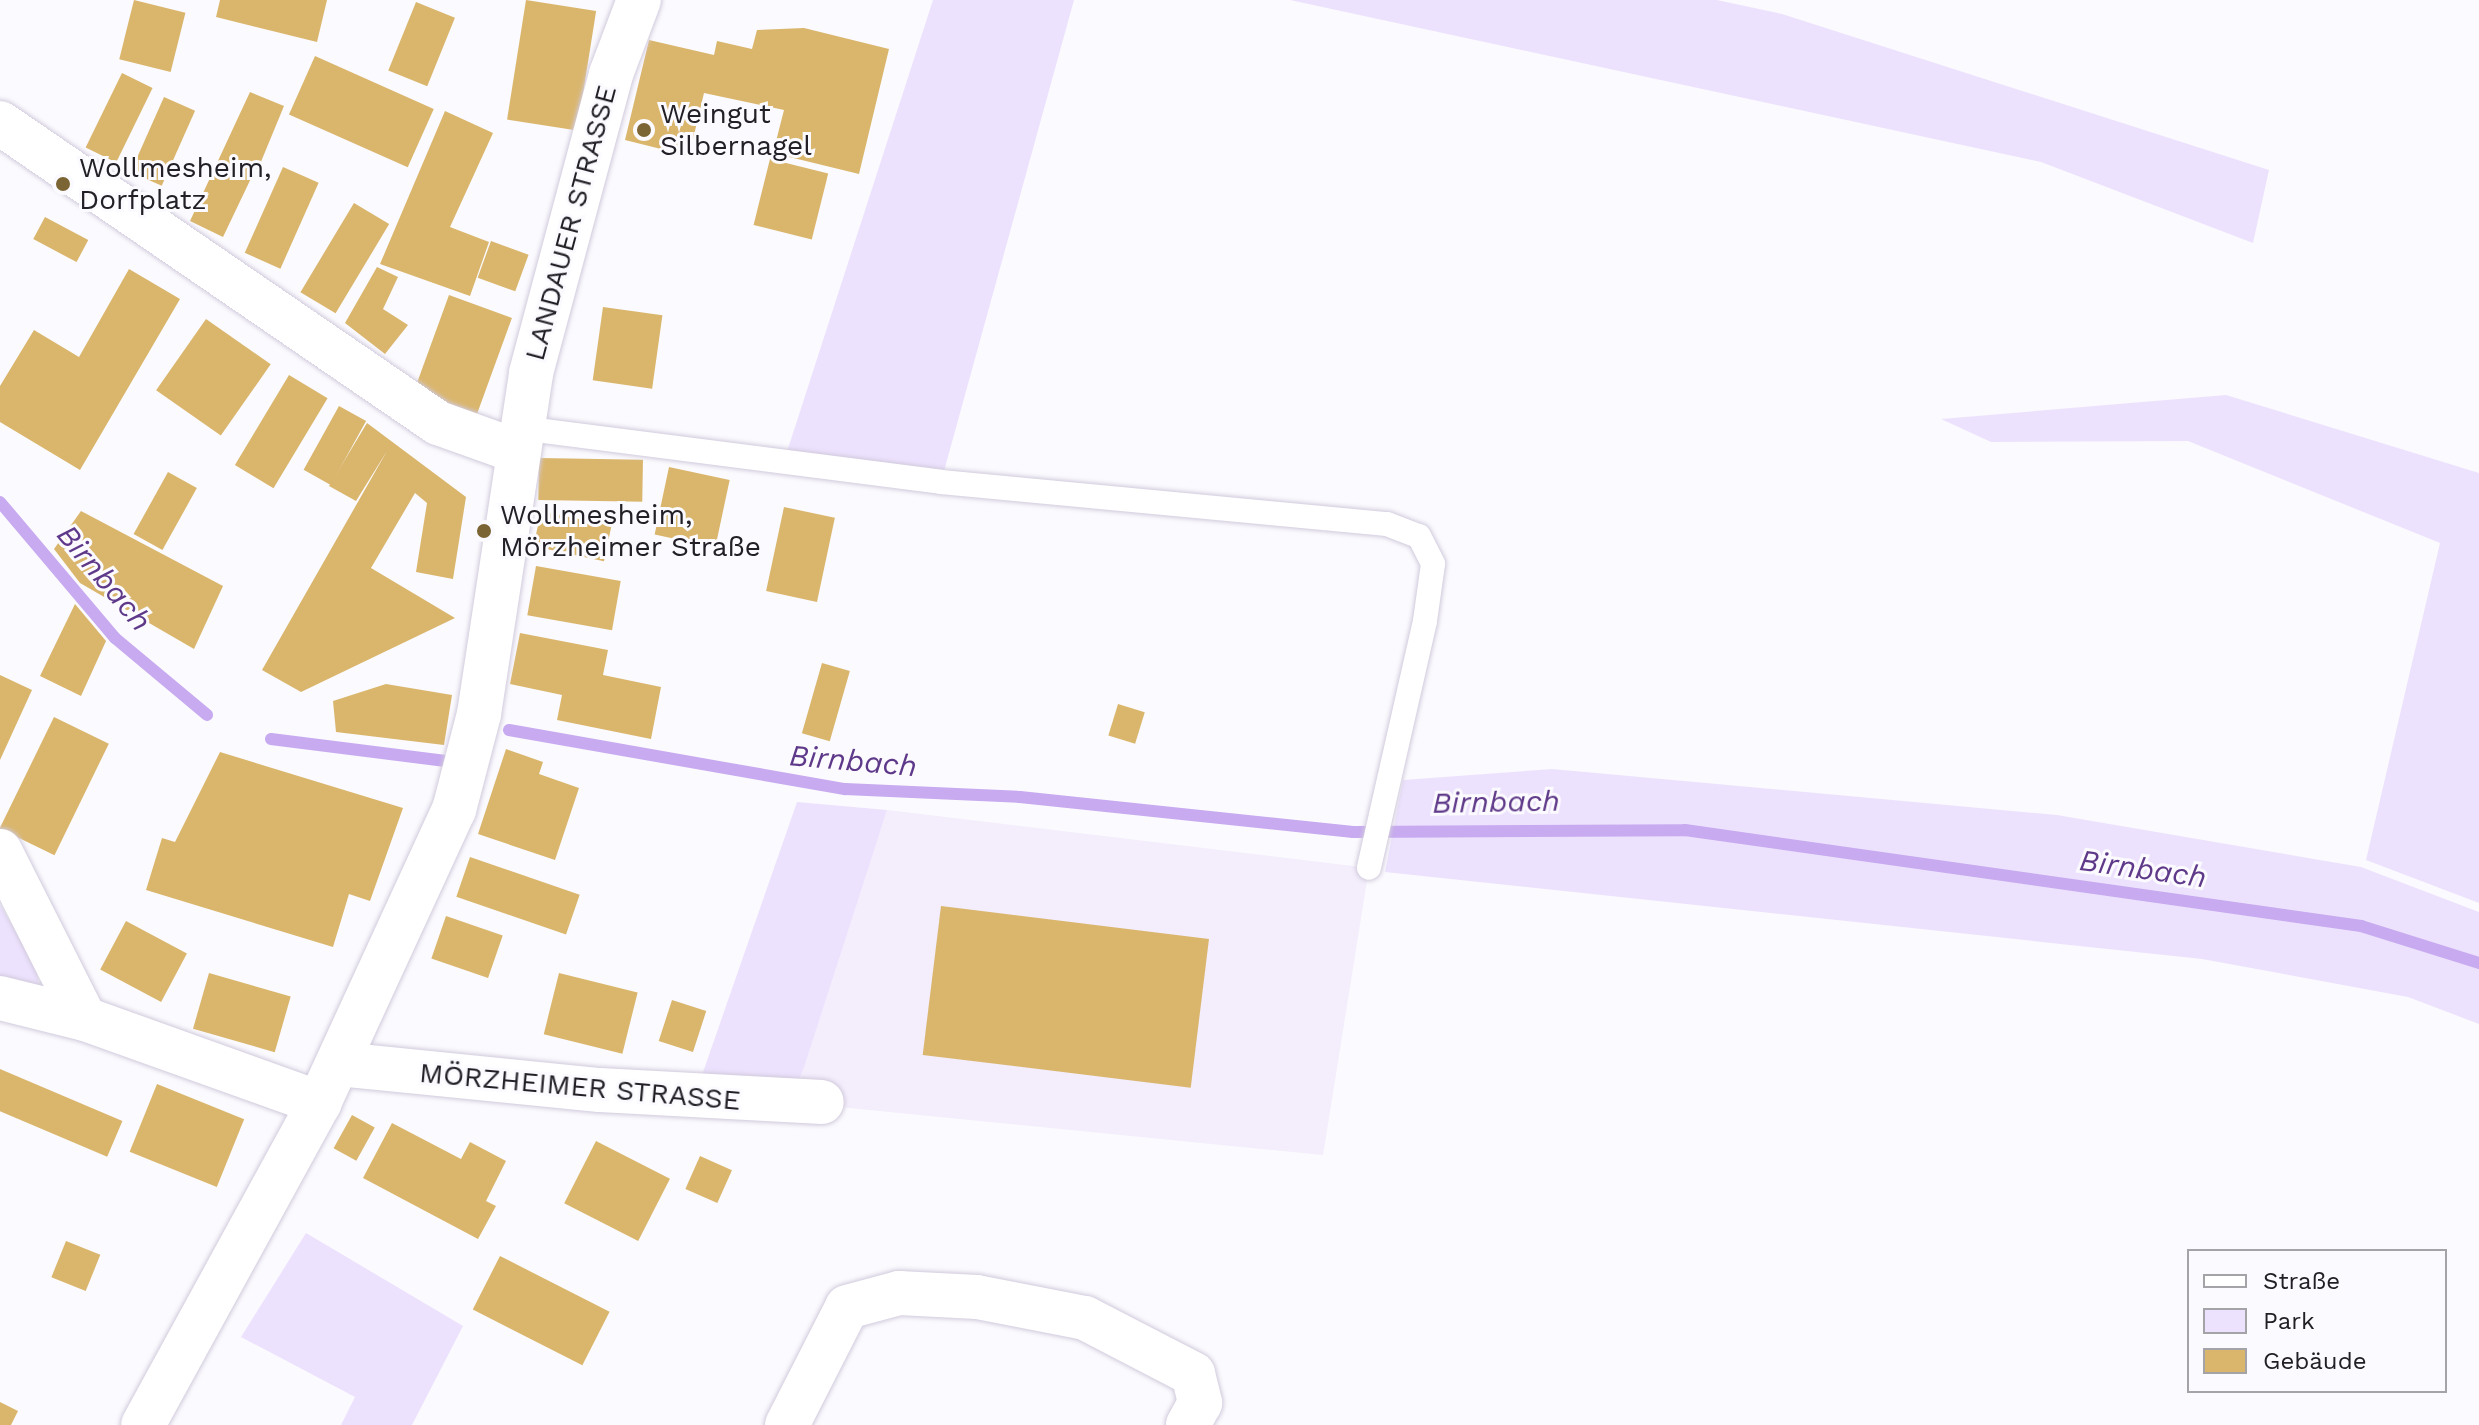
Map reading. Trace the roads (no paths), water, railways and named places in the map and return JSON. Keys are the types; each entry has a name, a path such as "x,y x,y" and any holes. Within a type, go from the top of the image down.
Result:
{"street":[{"name":"LANDAUER STRASSE","path":"518,439 563,243 639,0"},
{"path":"0,123 438,423 518,439 466,774 426,879 339,1064 143,1425"},
{"path":"0,851 85,1019"},
{"path":"0,998 85,1019 319,1103"},
{"name":"MÖRZHEIMER STRASSE","path":"339,1064 615,1092 822,1102"},
{"path":"787,1425 847,1307 899,1293 977,1297 1085,1318 1193,1374 1200,1403 1188,1425"}],"lane":[{"path":"518,439 1387,524 1419,536 1433,564 1369,864"}],"waterway":[{"name":"Birnbach","path":"0,502 115,638 207,715"},
{"name":"Birnbach","path":"509,730 845,789 1020,797 1353,832 1685,830 2361,926 2479,963"},
{"name":"Birnbach","path":"271,739 444,761"}],"place":[{"name":"Weingut Silbernagel","path":"644,130"},
{"name":"Wollmesheim, Dorfplatz","path":"63,184"},
{"name":"Wollmesheim, Mörzheimer Straße","path":"484,531"}]}
